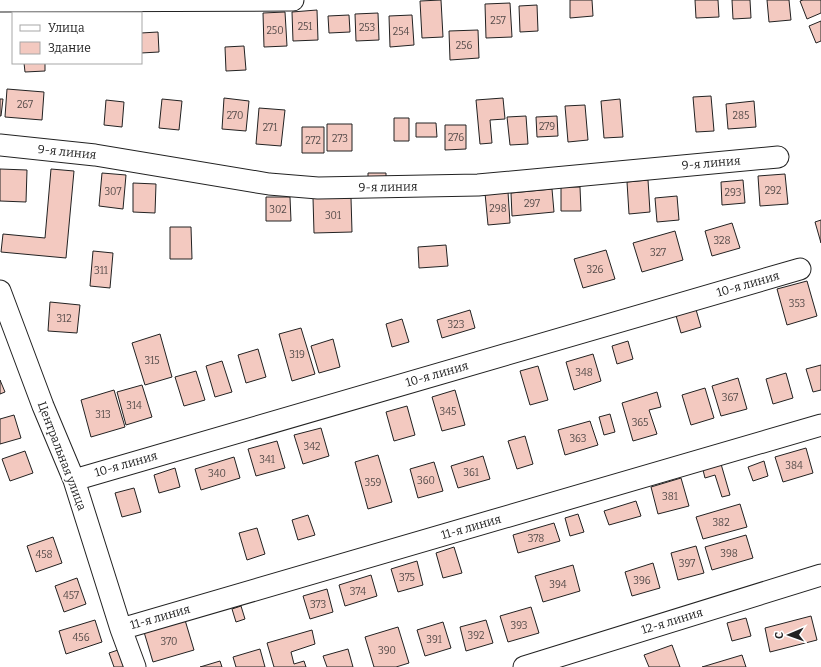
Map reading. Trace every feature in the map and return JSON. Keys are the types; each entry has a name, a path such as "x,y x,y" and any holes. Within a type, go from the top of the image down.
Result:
{"street":[{"path":"0,1 293,0"},
{"name":"9-я линия","path":"0,145 95,155 269,184 318,188 478,185 778,157"},
{"name":"10-я линия","path":"74,480 800,269"},
{"name":"Центральная улица","path":"0,291 43,406 74,480 121,629 135,667"},
{"name":"11-я линия","path":"121,629 821,425"},
{"name":"12-я линия","path":"524,667 821,575"}],"building":[{"path":"441,0 443,37 422,38 420,1"},
{"path":"570,0 592,0 593,16 570,18"},
{"path":"695,0 718,0 719,17 696,18"},
{"path":"732,0 750,0 751,18 733,19"},
{"path":"767,0 789,0 791,20 769,22"},
{"path":"821,0 821,13 807,19 800,1"},
{"path":"510,3 512,37 486,38 485,4"},
{"path":"537,5 538,31 520,32 519,6"},
{"path":"317,10 318,40 293,41 292,12"},
{"path":"285,12 287,46 264,47 263,13"},
{"path":"378,13 379,40 356,41 355,14"},
{"path":"349,15 350,32 329,33 328,16"},
{"path":"412,15 414,45 390,47 389,16"},
{"path":"821,21 821,41 816,43 809,26"},
{"path":"478,30 479,58 450,60 449,31"},
{"path":"158,32 159,52 142,53 142,33"},
{"path":"244,46 246,70 226,71 225,47"},
{"path":"24,64 45,64 45,71 25,72"},
{"path":"7,89 44,92 42,120 5,117"},
{"path":"711,96 714,131 696,132 693,97"},
{"path":"224,98 249,101 246,131 222,129"},
{"path":"503,98 505,119 490,120 492,143 480,144 476,100"},
{"path":"0,99 3,99 1,116 0,116"},
{"path":"162,99 182,101 179,130 159,128"},
{"path":"620,99 623,137 604,138 601,101"},
{"path":"106,100 124,102 122,127 104,125"},
{"path":"754,101 756,127 728,129 726,104"},
{"path":"585,105 588,140 568,142 565,106"},
{"path":"259,108 285,110 281,146 256,144"},
{"path":"526,116 528,144 510,145 507,117"},
{"path":"557,116 558,136 537,137 536,117"},
{"path":"394,118 409,118 409,141 394,141"},
{"path":"416,123 436,123 437,137 416,137"},
{"path":"327,124 352,124 352,151 327,151"},
{"path":"445,125 466,125 466,149 445,150"},
{"path":"302,127 324,127 324,153 302,153"},
{"path":"0,169 27,170 26,202 0,201"},
{"path":"51,169 74,171 66,258 1,252 3,234 45,238"},
{"path":"102,173 126,175 123,209 99,206"},
{"path":"368,173 386,173 386,183 368,184"},
{"path":"785,174 788,204 760,206 758,176"},
{"path":"648,180 650,212 629,214 627,182"},
{"path":"743,180 745,203 722,205 721,182"},
{"path":"133,183 156,184 155,213 133,212"},
{"path":"561,187 580,187 581,211 561,211"},
{"path":"552,189 554,212 512,216 511,193"},
{"path":"508,192 510,223 488,225 485,193"},
{"path":"677,196 679,220 657,222 655,198"},
{"path":"266,197 290,197 291,221 266,221"},
{"path":"313,198 351,198 352,232 314,233"},
{"path":"821,220 821,243 815,222"},
{"path":"732,223 740,248 712,256 705,231"},
{"path":"170,227 191,227 192,259 170,259"},
{"path":"675,231 683,260 642,272 633,243"},
{"path":"446,245 448,266 419,268 418,247"},
{"path":"606,250 615,279 583,288 574,259"},
{"path":"93,251 113,253 110,288 90,286"},
{"path":"807,281 817,316 787,325 777,289"},
{"path":"50,302 80,305 77,333 48,331"},
{"path":"695,306 701,327 681,333 675,312"},
{"path":"470,310 475,328 442,338 437,320"},
{"path":"402,319 409,342 392,347 386,324"},
{"path":"301,328 315,374 292,381 279,334"},
{"path":"160,334 172,377 145,385 132,343"},
{"path":"333,339 340,367 319,373 311,346"},
{"path":"628,341 633,359 617,364 612,346"},
{"path":"258,349 266,377 246,383 238,355"},
{"path":"593,354 601,381 574,390 566,362"},
{"path":"222,361 232,392 215,397 206,366"},
{"path":"821,365 821,390 813,392 806,369"},
{"path":"538,366 548,400 530,405 520,371"},
{"path":"196,371 205,400 184,406 175,377"},
{"path":"786,373 793,398 773,404 766,379"},
{"path":"738,378 747,409 721,416 712,386"},
{"path":"0,380 5,392 0,394"},
{"path":"142,385 152,417 126,425 117,392"},
{"path":"705,388 714,418 691,425 682,395"},
{"path":"114,390 125,427 91,437 81,400"},
{"path":"455,390 465,425 442,431 432,397"},
{"path":"657,392 661,407 649,410 657,434 633,441 622,403"},
{"path":"407,406 415,435 394,441 386,412"},
{"path":"610,414 615,432 604,435 599,417"},
{"path":"14,415 21,438 0,444 0,419"},
{"path":"590,421 598,445 565,455 558,430"},
{"path":"321,428 329,456 303,464 294,435"},
{"path":"525,436 533,464 517,469 508,441"},
{"path":"277,441 285,468 256,476 248,449"},
{"path":"806,448 813,473 783,482 775,457"},
{"path":"25,451 33,473 10,481 2,459"},
{"path":"378,455 392,502 368,509 355,462"},
{"path":"483,456 490,479 458,488 451,466"},
{"path":"234,457 240,478 201,490 195,469"},
{"path":"764,461 768,476 753,481 748,467"},
{"path":"434,462 443,491 418,498 410,469"},
{"path":"721,464 730,495 722,497 715,475 705,478 703,470"},
{"path":"175,468 180,487 159,493 154,475"},
{"path":"681,478 689,506 658,514 651,487"},
{"path":"134,488 141,512 122,517 115,493"},
{"path":"636,501 641,516 609,525 604,511"},
{"path":"740,504 747,527 703,539 696,517"},
{"path":"578,514 584,532 570,536 565,518"},
{"path":"308,515 315,535 298,540 292,520"},
{"path":"554,523 560,541 518,553 513,535"},
{"path":"257,528 265,554 247,560 239,533"},
{"path":"746,535 753,558 712,570 705,547"},
{"path":"53,537 62,563 36,572 27,546"},
{"path":"696,546 704,573 678,580 671,553"},
{"path":"454,547 462,573 443,578 436,553"},
{"path":"417,561 423,585 398,592 391,569"},
{"path":"653,563 660,588 632,596 625,572"},
{"path":"573,565 580,591 543,602 535,576"},
{"path":"371,575 377,596 345,606 339,585"},
{"path":"77,578 86,604 64,612 55,586"},
{"path":"327,589 333,612 310,619 303,596"},
{"path":"241,606 245,619 236,622 232,609"},
{"path":"531,607 539,633 508,642 500,616"},
{"path":"811,616 817,640 770,652 765,628"},
{"path":"746,618 751,636 732,641 727,623"},
{"path":"95,620 102,642 66,654 59,631"},
{"path":"185,620 194,650 153,662 144,632"},
{"path":"486,620 493,643 466,651 460,627"},
{"path":"443,622 451,648 425,656 417,630"},
{"path":"398,627 409,663 396,667 374,667 365,637"},
{"path":"312,630 315,644 291,652 294,664 304,661 306,667 274,667 267,643"},
{"path":"672,645 680,667 649,667 644,655"},
{"path":"121,649 128,667 114,667 109,653"},
{"path":"260,649 265,667 236,667 233,657"},
{"path":"348,649 353,667 327,667 323,656"},
{"path":"742,655 746,667 702,667"},
{"path":"220,661 222,667 200,667"}]}
